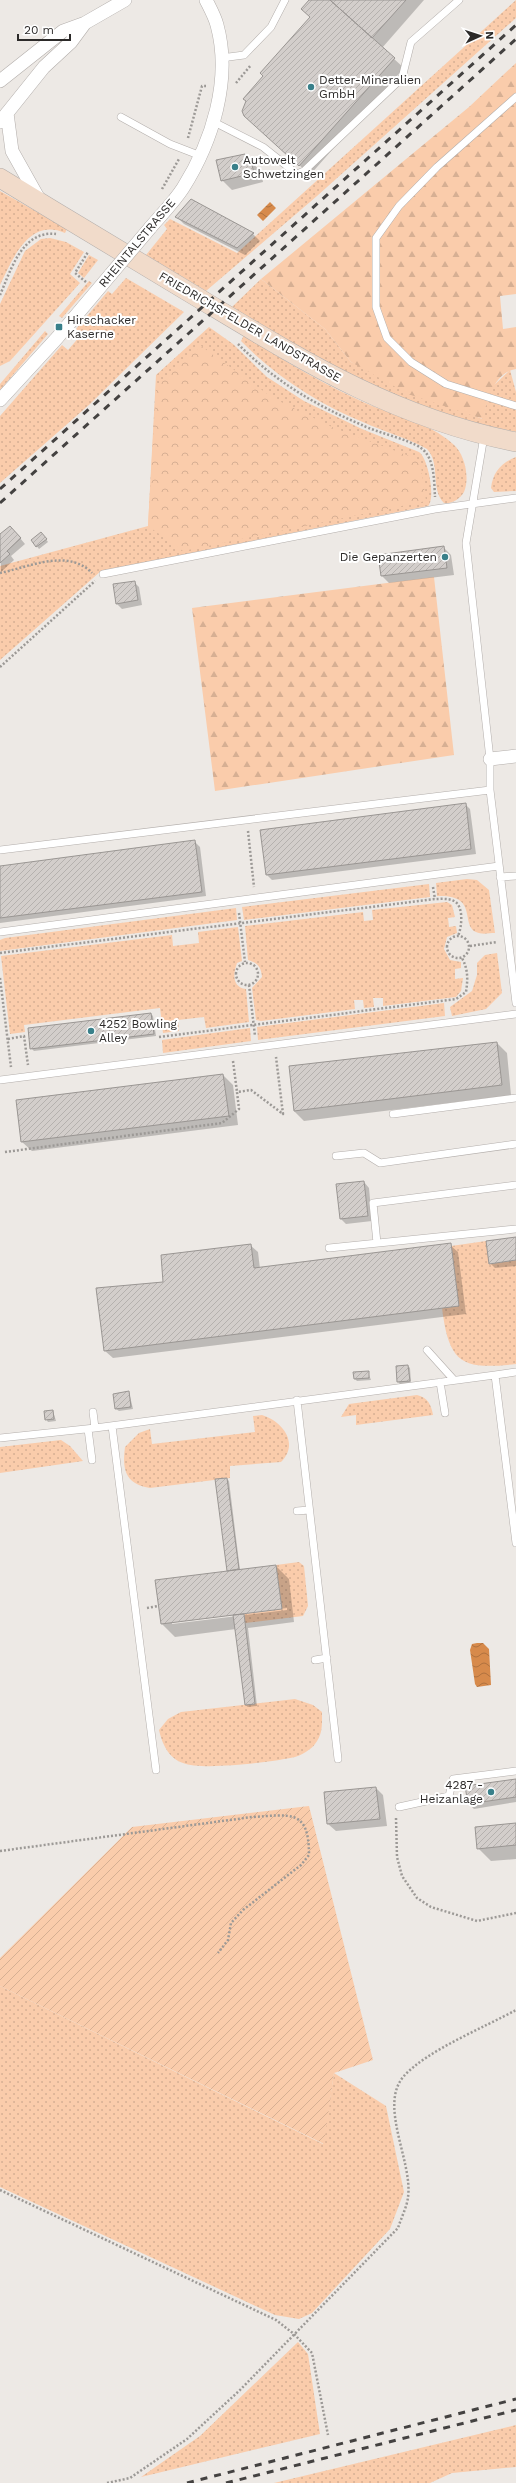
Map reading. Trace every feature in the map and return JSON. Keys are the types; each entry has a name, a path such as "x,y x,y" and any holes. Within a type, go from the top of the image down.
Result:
{"main road":[{"name":"FRIEDRICHSFELDER LANDSTRASSE","path":"0,178 312,366 373,397 436,421 484,435 516,442"}],"street":[{"path":"0,81 62,31 85,23 125,0"},
{"name":"RHEINTALSTRASSE","path":"0,400 57,338 150,228 182,189 201,156 214,122 221,88 221,58 217,26 206,0"},
{"path":"42,204 12,151 3,117 44,68 71,42 85,23"},
{"path":"490,759 516,756"}],"lane":[{"path":"221,58 244,55 271,27 285,0"},
{"path":"214,122 263,147 297,174 304,171 402,78 411,42 459,0"},
{"path":"516,96 437,167 399,206 376,238 376,307 387,338 411,362 446,384 516,406"},
{"path":"121,117 170,144 201,156"},
{"path":"484,435 466,543 490,759 490,790 516,1003"},
{"path":"103,574 436,509 516,498"},
{"path":"0,850 490,790"},
{"path":"0,932 499,866"},
{"path":"500,877 516,876"},
{"path":"0,1080 274,1047 516,1014"},
{"path":"393,1114 516,1098"},
{"path":"336,1156 364,1153 380,1162 516,1144"},
{"path":"377,1243 373,1203 516,1186"},
{"path":"329,1248 516,1229"},
{"path":"427,1350 454,1380"},
{"path":"0,1438 112,1426 297,1400 516,1372"},
{"path":"495,1374 516,1543"},
{"path":"440,1382 445,1413"},
{"path":"297,1400 338,1758"},
{"path":"92,1460 91,1428 93,1412"},
{"path":"112,1426 129,1531 148,1677 156,1770"},
{"path":"297,1511 309,1510"},
{"path":"315,1660 326,1658"},
{"path":"399,1807 449,1796 453,1779 516,1772"}],"path":[{"path":"0,295 19,254 27,244 34,237 43,234 59,235"},
{"path":"83,246 95,254"},
{"path":"86,283 75,273 89,250"},
{"path":"234,339 270,375 318,404 362,426 422,448 431,460 436,509"},
{"path":"0,573 66,559 79,563 98,579 0,667"},
{"path":"246,820 256,898"},
{"path":"0,953 449,899 455,902 460,908 462,927 458,936 448,942 448,953 454,958 462,958 467,956 470,946"},
{"path":"238,900 245,962"},
{"path":"458,936 464,937 470,946"},
{"path":"470,946 508,940"},
{"path":"159,1037 456,999 466,992 468,981 466,967 462,958"},
{"path":"245,962 251,963 258,971 254,982 249,985 237,980 235,975 239,964 245,962"},
{"path":"0,978 12,1078"},
{"path":"249,985 256,1049"},
{"path":"8,1038 24,1036 29,1077"},
{"path":"237,1092 251,1090 283,1114 274,1047"},
{"path":"5,1152 222,1123 239,1109 232,1052"},
{"path":"147,1608 158,1606"},
{"path":"399,1807 396,1819 397,1857 402,1876 417,1898 432,1907 477,1921 516,1913"},
{"path":"0,1851 252,1817 291,1815 306,1826 309,1838 309,1855 301,1865 243,1910 231,1923 228,1940 218,1954"},
{"path":"107,2483 130,2478 187,2439 240,2390 398,2228 408,2196 404,2162 392,2105 403,2077 424,2059 516,2010"},
{"path":"0,2190 276,2320 294,2334 312,2352 328,2435"}],"green space":[{"path":"516,0 516,18 317,196 206,291 146,255 167,229 164,225 170,219 237,253"},
{"path":"516,63 516,294 500,296 503,329 516,327 516,369 502,376 493,388 483,419 408,394 351,362 325,329 261,279 469,107"},
{"path":"0,191 67,229 65,233 52,230 41,231 32,236 16,253 0,285"},
{"path":"50,238 66,242 84,252 70,274 80,283 10,361 0,366 0,304 25,251 41,239"},
{"path":"89,255 98,260 84,278 78,273"},
{"path":"126,278 184,312 90,404 0,483 0,416 62,345 68,350 81,335 76,329 108,291 112,294"},
{"path":"261,279 325,329 351,362 482,419 492,387 510,370 516,392 516,432 451,417 403,401 328,364 232,307"},
{"path":"89,281 92,283 62,318 59,316"},
{"path":"209,327 233,344 267,377 304,401 362,429 419,452 425,462 430,478 431,495 428,506 101,571 0,660 0,566 148,526 156,375"},
{"path":"45,331 48,334 0,390 0,384"},
{"path":"244,335 332,387 374,407 422,424 443,436 457,448 461,454 465,466 466,486 462,495 453,502 444,503 437,491 434,462 427,449 348,415 315,398 283,378 254,354 241,341"},
{"path":"201,346 273,398 334,428 420,460 426,501 183,551 148,526 156,386"},
{"path":"516,457 516,491 494,492 491,488 496,473 502,465"},
{"path":"434,577 454,755 215,791 192,608"},
{"path":"467,879 477,880 489,890 495,933 483,934 476,932 471,928 464,904 459,900 450,897 437,896 436,883"},
{"path":"429,884 430,897 244,920 242,907"},
{"path":"447,902 452,905 455,917 448,918 449,927 456,926 457,933 447,937 444,949 450,960 461,962 461,968 455,969 455,979 463,978 461,991 456,997 383,1006 383,998 373,998 374,1007 364,1008 363,1000 354,1000 355,1009 261,1021 256,1020 252,988 262,977 258,966 248,960 245,926 363,912 364,921 373,920 372,910"},
{"path":"236,908 237,920 0,951 0,940 5,938"},
{"path":"238,927 242,961 237,963 234,976 238,986 246,989 249,1022 206,1028 204,1017 178,1020 179,1031 163,1033 160,1008 24,1025 25,1032 10,1034 1,956 172,935 173,946 199,943 198,932"},
{"path":"497,953 502,993 486,1009 452,1016 450,1007 472,991 477,975 477,963 485,955"},
{"path":"444,1003 445,1016 258,1040 257,1027"},
{"path":"250,1028 251,1041 163,1053 162,1040"},
{"path":"486,1241 490,1264 516,1260 516,1364 483,1366 471,1364 461,1359 454,1352 445,1327 442,1308 458,1306 451,1246"},
{"path":"417,1395 424,1398 428,1402 433,1415 356,1425 356,1415 341,1417 349,1404"},
{"path":"262,1415 276,1422 282,1427 289,1440 289,1447 281,1462 230,1466 230,1478 150,1488 135,1483 127,1474 124,1462 125,1447 139,1433 150,1429 152,1444 255,1432 253,1416"},
{"path":"61,1440 70,1446 83,1461 0,1473 0,1447"},
{"path":"299,1562 304,1566 308,1606 303,1616 245,1623 244,1614 282,1609 276,1565"},
{"path":"295,1699 313,1705 322,1712 322,1729 315,1744 306,1752 295,1757 238,1765 192,1765 183,1763 173,1758 166,1750 159,1730 168,1719 181,1712"},
{"path":"309,1806 373,2060 334,2073 324,2144 0,1986 0,1958 132,1827"},
{"path":"0,1986 323,2144 334,2073 386,2106 404,2192 390,2229 312,2313 299,2319 275,2315 0,2187"},
{"path":"298,2342 308,2354 320,2434 141,2477 200,2436"},
{"path":"516,2425 516,2467 452,2473 430,2483 274,2483"}],"water":[{"path":"270,202 276,208 263,221 257,215"},
{"path":"483,1643 489,1649 491,1685 477,1687 475,1684 470,1650 472,1644"}],"building":[{"name":"Detter-Mineralien GmbH","path":"309,0 330,0 395,58 299,166 244,116 242,111 246,101 243,99 263,76 260,73 310,17 301,9"},
{"path":"330,0 406,0 372,38"},
{"name":"Autowelt Schwetzingen","path":"245,154 247,162 251,161 254,173 221,181 216,160"},
{"path":"191,199 254,233 237,248 175,217"},
{"path":"10,526 21,538 7,551 10,554 0,563 0,534"},
{"path":"41,532 47,539 36,547 31,540"},
{"path":"444,546 447,568 381,576 378,555"},
{"path":"135,581 138,600 116,604 113,584"},
{"path":"466,803 471,849 266,875 260,830"},
{"path":"195,840 202,892 0,918 0,866"},
{"name":"4252 Bowling Alley","path":"151,1013 154,1034 30,1049 28,1028"},
{"path":"497,1042 502,1085 294,1111 289,1066"},
{"path":"223,1074 229,1116 21,1142 16,1100"},
{"path":"364,1181 368,1216 340,1219 336,1184"},
{"path":"516,1237 516,1260 489,1264 486,1241"},
{"path":"451,1243 459,1306 104,1351 96,1288 163,1282 161,1255 251,1244 254,1268"},
{"path":"408,1365 410,1381 397,1382 396,1366"},
{"path":"369,1371 369,1378 354,1379 353,1372"},
{"path":"129,1391 131,1407 115,1409 113,1394"},
{"path":"53,1410 54,1419 45,1420 44,1411"},
{"path":"227,1478 239,1569 227,1571 215,1479"},
{"path":"276,1565 282,1609 161,1624 155,1580"},
{"path":"244,1614 255,1704 245,1705 233,1615"},
{"name":"4287 - Heizanlage","path":"516,1779 516,1797 468,1804 465,1786"},
{"path":"376,1787 380,1819 327,1824 324,1792"},
{"path":"516,1823 516,1845 477,1849 475,1827"}],"railway":[{"path":"0,489 516,25"},
{"path":"0,503 516,39"},
{"path":"187,2483 516,2399"},
{"path":"226,2483 516,2410"}],"place":[{"name":"Detter-Mineralien GmbH","path":"311,87"},
{"name":"Autowelt Schwetzingen","path":"235,167"},
{"name":"Hirschacker Kaserne","path":"59,327"},
{"name":"Die Gepanzerten","path":"445,557"},
{"name":"4252 Bowling Alley","path":"91,1031"},
{"name":"4287 - Heizanlage","path":"491,1792"}]}
